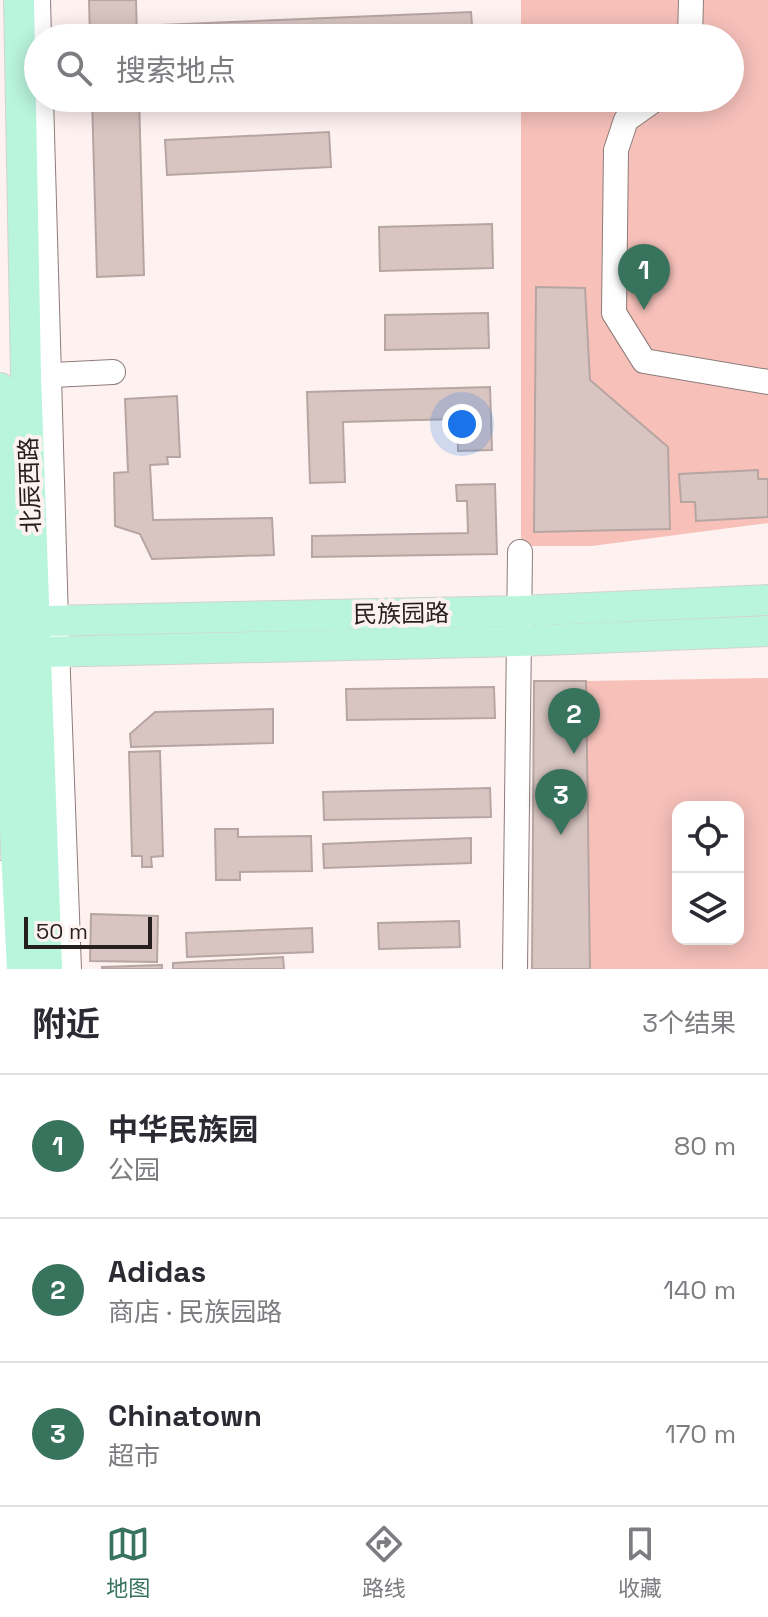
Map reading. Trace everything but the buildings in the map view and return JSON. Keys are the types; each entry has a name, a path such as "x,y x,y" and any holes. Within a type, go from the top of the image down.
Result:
{"main road":[{"name":"北辰西路","path":"19,0 25,380 24,622 47,969"},
{"path":"25,0 34,24"},
{"name":"民族园路","path":"25,652 520,626 768,600"},
{"name":"民族园路","path":"24,622 768,631"},
{"name":"北辰西路","path":"22,969 25,652"}],"street":[{"path":"38,0 39,24"},
{"path":"690,24 691,0"},
{"name":"北辰西路","path":"25,380 40,112"},
{"path":"637,112 626,120 616,150 614,313 644,361 768,382"},
{"path":"25,380 113,372"},
{"path":"515,969 520,552"},
{"name":"北辰西路","path":"25,652 69,969"},
{"path":"0,873 4,969"}],"shaded area":[{"path":"521,0 768,0 768,523 592,546 521,546 521,112 744,112 744,24 521,24"},
{"path":"768,678 768,969 590,969 586,681"}],"place":[{"name":"中华民族园","path":"644,310"},
{"name":"Adidas","path":"574,754"},
{"name":"Chinatown","path":"561,835"}]}
